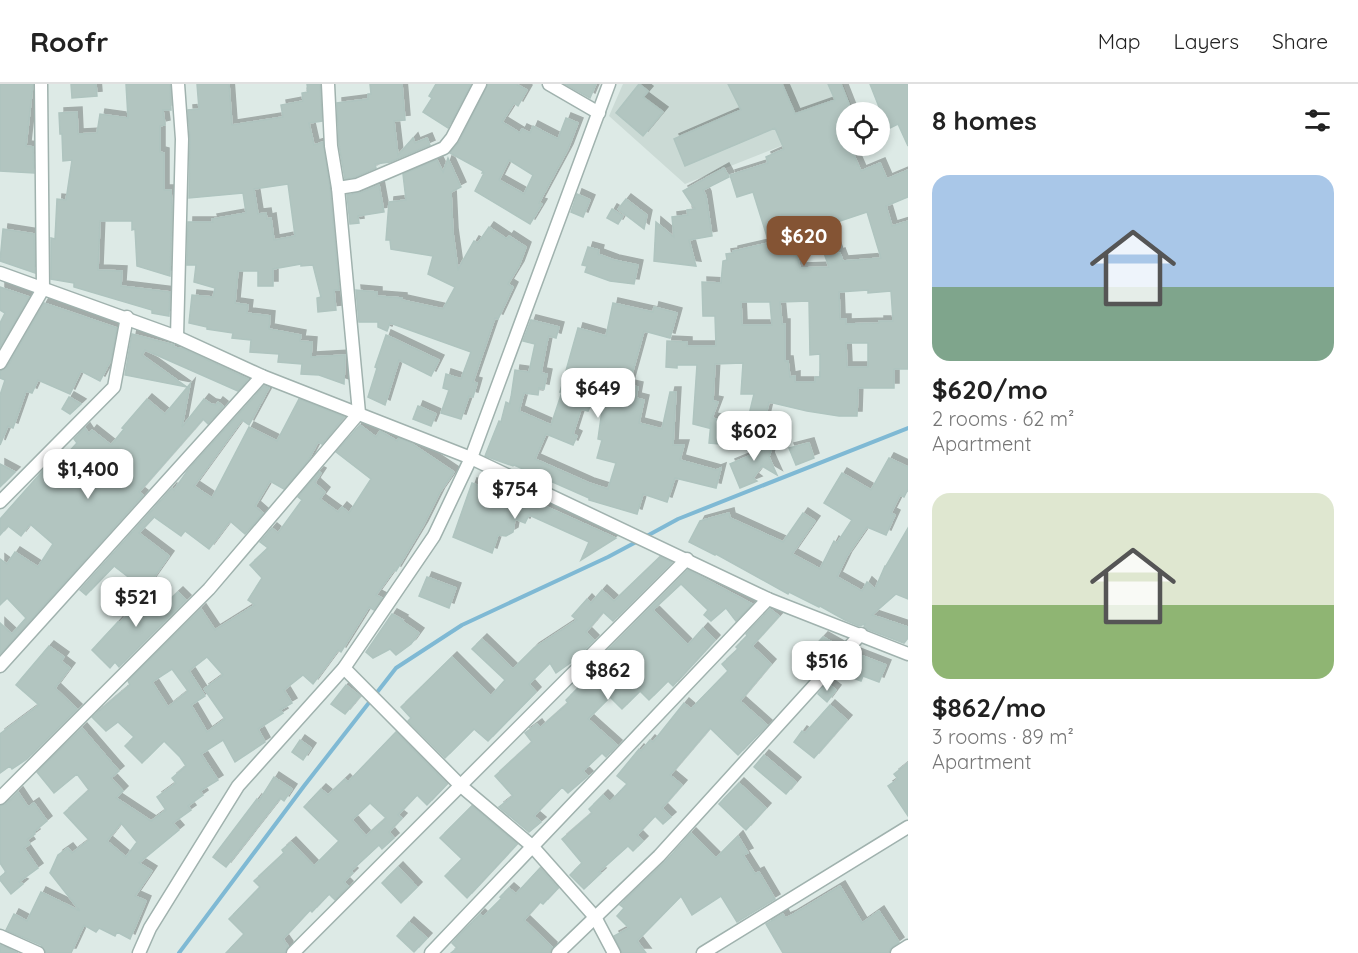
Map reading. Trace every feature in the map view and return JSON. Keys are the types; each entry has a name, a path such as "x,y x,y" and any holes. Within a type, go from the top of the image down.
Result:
{"street":[{"path":"0,363 43,289 41,84"},
{"path":"177,337 182,139 178,84"},
{"path":"0,798 209,589 359,413 338,188 331,146 328,84"},
{"path":"338,188 357,185 444,148 452,138 480,84"},
{"path":"549,84 599,112"},
{"path":"139,953 150,928 238,786 344,668 434,536 471,458 609,84"},
{"path":"0,273 127,317 262,376 471,458 768,599 908,654"},
{"path":"0,501 114,387 127,317"},
{"path":"0,666 262,376"},
{"path":"293,953 687,559"},
{"path":"430,953 768,599"},
{"path":"558,953 658,856 861,634"},
{"path":"344,668 461,786 532,846 596,917 614,953"},
{"path":"703,953 908,826"},
{"path":"0,936 38,953"},
{"path":"897,953 908,946"}],"shaded area":[{"path":"623,84 843,84 850,102 836,102 836,117 786,144 685,184 609,116"}],"building":[{"path":"0,84 33,84 26,146 33,147 34,173 0,171"},
{"path":"71,84 96,84 97,96 72,98"},
{"path":"126,84 170,84 171,110 163,110 165,125 160,126 160,152 164,153 164,190 171,190 170,276 137,266 135,229 132,230 132,221 100,221 98,270 122,271 121,286 170,292 169,316 152,313 152,310 74,287 74,283 51,279 51,238 55,239 57,199 66,200 72,160 63,161 59,113 77,112 78,134 97,133 100,114 128,118"},
{"path":"197,84 229,84 232,125 283,117 281,105 303,101 302,93 308,92 307,84 320,84 322,121 309,123 314,145 323,142 330,189 339,290 334,290 336,310 318,312 317,298 321,297 313,265 301,266 301,264 273,269 273,286 258,286 258,271 238,271 235,303 248,305 247,313 270,316 269,329 301,335 300,341 312,342 311,357 345,355 344,384 319,375 301,374 302,364 278,362 279,354 250,352 251,340 232,338 233,333 207,329 207,327 189,323 192,295 213,297 215,288 194,282 196,265 187,265 188,222 213,222 212,219 246,213 243,193 189,198 188,110 199,109","holes":["288,184 295,236 274,240 271,218 267,219 266,213 258,214 254,189"]},
{"path":"370,84 402,84 405,120 394,121 398,155 413,138 415,143 427,138 430,145 390,162 375,164 376,168 345,179 339,145 337,103 368,99 368,94 371,94"},
{"path":"436,84 471,84 448,128 423,112 432,98 429,96"},
{"path":"488,84 516,84 527,90 518,106 514,103 502,122 520,133 522,129 530,133 533,126 558,139 566,118 578,123 568,149 539,203 542,204 530,224 475,191 484,173 450,153 459,142","holes":["509,160 533,175 524,194 499,180"]},
{"path":"565,84 596,84 590,98"},
{"path":"639,84 648,91 643,97 663,112 643,136 616,113"},
{"path":"728,84 782,84 795,114 835,100 828,84 841,84 848,102 836,102 836,156 854,156 861,171 880,163 887,179 908,170 908,197 886,206 892,226 908,221 908,369 894,369 894,388 858,388 857,416 807,411 769,402 763,427 747,423 754,394 741,394 743,363 715,364 713,401 718,402 712,418 723,421 720,444 709,443 711,422 709,428 693,424 697,365 666,367 667,341 687,342 687,346 716,346 715,316 703,316 702,282 721,283 723,261 727,260 726,254 769,243 753,192 737,197 730,175 768,163 766,157 784,149 775,128 685,166 674,139 741,110","holes":["867,212 881,258 843,261 840,253 838,254 828,225","815,228 829,267 800,268 792,233","891,291 893,321 846,324 846,319 840,319 839,292","809,301 810,355 820,354 820,377 815,377 815,382 795,382 795,376 790,377 788,361 785,361 785,324 782,324 780,302","741,302 770,302 772,325 742,325","846,343 868,343 868,367 847,367"]},
{"path":"870,84 908,84 908,146 898,124 890,128 890,102 877,102"},
{"path":"448,158 461,187 451,192 458,269 474,241 478,243 489,227 507,239 509,236 526,247 519,266 508,284 513,287 498,319 495,318 473,382 477,383 473,397 469,396 461,419 441,413 449,390 443,388 446,374 461,379 471,352 390,323 387,331 378,327 378,322 359,322 356,290 377,292 377,296 402,298 402,300 443,309 455,287 428,274 433,256 391,249 390,240 386,240 389,202 406,200 403,174 437,160 443,172"},
{"path":"724,168 729,177 703,190 712,236 689,240 696,266 654,261 656,222 674,237 672,217 688,215 687,210 695,209 683,191"},
{"path":"379,185 384,212 358,216 359,223 350,224 347,195 360,193"},
{"path":"577,194 590,200 583,217 571,212"},
{"path":"626,199 647,215 644,229 618,209"},
{"path":"612,209 623,216 618,224 607,218"},
{"path":"3,229 34,234 35,273 0,261"},
{"path":"588,247 599,250 598,254 614,260 638,265 634,284 610,281 585,272 587,266 582,265"},
{"path":"0,287 29,297 0,347 0,323 5,313 0,310"},
{"path":"44,303 117,328 111,360 100,381 81,371 70,394 38,380 32,393 26,391 13,428 8,426 0,445 0,395 5,380 0,378 0,371 7,367"},
{"path":"613,303 653,312 654,307 677,313 670,338 644,331 629,385 638,387 636,398 644,400 639,423 662,429 670,392 676,392 673,445 684,445 680,460 716,470 721,468 716,488 675,478 667,502 643,494 637,514 589,500 589,498 514,465 485,456 499,421 501,422 506,402 510,404 515,370 529,372 535,344 523,341 531,320 559,327 556,338 549,336 547,342 541,373 547,374 544,389 539,388 538,395 524,393 519,411 551,425 578,328 606,336","holes":["608,367 598,439 602,440 597,458 616,463 608,489 535,459 546,434 573,445 577,436 573,434 581,409 588,411"]},
{"path":"132,334 174,345 173,347 184,349 248,379 238,391 145,350 142,355 187,387 125,375"},
{"path":"386,335 439,360 431,376 399,360 385,405 368,397"},
{"path":"190,384 182,427 204,399 211,404 216,405 218,402 223,406 208,424 203,419 139,492 143,495 0,654 0,623 12,634 26,618 7,598 0,605 0,559 7,564 15,552 38,567 53,544 30,524 21,536 8,526 0,535 0,519 47,466 52,470 77,443 74,439 85,428 89,434 92,430 111,445 124,429 122,428 147,399 165,414"},
{"path":"264,386 269,388 249,425 242,420 194,486 212,498 249,427 277,441 299,399 344,417 322,444 318,442 309,459 284,489 270,481 255,506 263,513 245,534 230,521 209,549 185,531 181,536 154,517 139,533 169,556 145,590 114,566 86,595 80,590 172,488 174,490 188,470"},
{"path":"69,397 81,404 70,414 62,409"},
{"path":"418,406 436,414 431,426 413,419"},
{"path":"360,425 376,437 380,431 397,441 399,438 409,442 454,472 440,492 396,571 394,570 376,595 382,598 374,610 369,607 341,652 338,650 313,684 303,675 284,690 292,703 280,710 283,713 258,729 265,742 235,762 223,740 201,754 218,780 200,791 203,795 188,806 191,810 173,823 179,830 139,863 152,871 135,896 146,901 130,939 117,932 115,936 99,928 96,932 84,925 71,953 46,953 41,945 6,930 14,914 27,921 41,892 80,911 50,873 58,855 68,848 72,853 89,840 64,813 89,790 77,774 54,793 37,772 82,728 119,771 111,778 123,791 116,798 151,821 166,810 157,797 176,783 172,778 186,766 180,757 164,741 142,763 125,746 134,737 118,722 106,731 92,717 130,685 128,681 201,609 215,630 255,605 248,600 262,578 250,565 268,548 260,542 272,528 278,533 302,500 298,497 319,472 321,473 315,482 325,492 320,499 338,512 342,507 349,513 371,479 336,452","holes":["207,657 223,675 204,689 225,719 207,732 191,705 205,696 189,671","172,669 188,691 168,707 152,682","121,823 137,842 126,857 107,841"]},
{"path":"754,434 774,441 769,457 777,475 762,466 753,478 757,481 740,488 730,464 764,450 749,448"},
{"path":"809,443 814,458 796,465 789,448"},
{"path":"889,458 908,467 908,489 904,497 900,495 891,513 895,515 886,535 867,527 847,556 837,577 862,591 867,582 875,589 885,566 908,528 908,599 896,594 872,615 908,627 908,638 904,643 867,629 864,627 865,624 859,626 789,592 788,594 716,554 689,542 700,521 729,513 730,518 783,542 803,513 815,521 792,554 820,569 834,541 837,543 852,520 824,503 842,473 871,490"},
{"path":"0,464 15,472 0,487"},
{"path":"472,483 517,502 520,495 616,538 581,560 589,542 529,515 525,523 515,519 513,532 506,536 498,535 492,553 453,537"},
{"path":"660,557 672,562 613,621 603,612 586,632 594,640 573,661 556,673 550,663 529,684 536,692 488,741 474,729 445,758 408,721 411,718 401,707 452,657 491,696 505,680 472,649 482,639 513,669 534,648 577,620 572,616 587,599 591,603 602,590 614,601"},
{"path":"688,570 752,604 736,621 726,608 711,621 704,615 708,610 681,584 653,610 688,645 703,628 715,640 673,686 668,681 649,700 640,691 622,709 610,697 588,719 617,745 606,757 602,753 583,771 588,776 568,793 562,787 534,816 541,822 529,832 499,807 513,796 495,776 532,742 525,733 537,724 540,728 568,703 566,700 603,663 599,659"},
{"path":"427,577 456,588 449,608 419,596"},
{"path":"147,590 165,604 178,592 186,600 119,667 115,662 110,668 92,650 118,622 120,623"},
{"path":"770,609 779,616 752,646 771,664 740,701 767,725 738,755 710,728 670,775 682,785 662,808 671,817 663,824 655,816 637,835 643,841 633,851 628,846 584,889 570,875 582,863 562,839 592,813 589,809 603,795 610,802 627,784 617,776 639,749 641,751 650,740 653,742 684,703 691,709 728,671 722,664 738,649 736,647 747,636 746,634"},
{"path":"392,614 419,633 411,644 396,655 390,649 373,658 366,652"},
{"path":"823,637 839,646 822,665 809,652"},
{"path":"49,646 64,657 61,661 70,668 55,688 77,709 27,759 12,769 10,766 0,773 0,734 39,705 16,685"},
{"path":"855,653 886,665 879,682 863,676 861,681 845,675"},
{"path":"827,683 836,690 827,702 818,694"},
{"path":"346,685 360,696 345,714 331,704"},
{"path":"830,705 847,720 814,758 794,742 802,731 805,733"},
{"path":"396,732 447,784 427,805 417,795 398,815 402,818 389,832 394,838 382,849 379,845 351,871 353,873 344,882 348,886 335,900 329,894 312,912 310,910 283,939 288,946 285,953 226,953 244,934 229,919 260,887 254,881 284,853 282,850 291,842 314,866 339,841 304,807 321,789 328,795 345,779 348,782","holes":["370,803 386,818 366,836 352,820"]},
{"path":"300,740 311,748 303,760 292,752"},
{"path":"764,755 796,782 786,794 754,767"},
{"path":"908,763 908,816 888,786 898,779 894,774"},
{"path":"274,777 292,789 284,801 280,798 226,867 213,857 257,799 259,801"},
{"path":"739,783 766,808 746,830 719,804"},
{"path":"18,792 28,807 34,803 47,821 27,840 30,844 24,848 38,868 19,882 23,884 11,894 0,880 6,872 0,863 0,806 6,804"},
{"path":"472,806 517,844 467,898 445,876 462,859 440,838"},
{"path":"691,833 716,858 738,836 748,853 743,855 755,874 759,872 775,899 737,922 721,896 692,915 681,896 637,941 646,953 622,953 614,936 629,928 617,916 624,908 620,905 665,862"},
{"path":"398,867 417,887 401,903 382,883"},
{"path":"540,868 558,888 543,904 540,902 524,920 552,947 550,953 451,953 457,948 452,943 480,914 483,917 509,888 516,894"},
{"path":"840,886 862,923 879,911 899,942 890,949 889,953 783,953 766,924 783,914 785,918 792,915"},
{"path":"409,922 427,938 414,952 397,936"},
{"path":"0,945 18,953 0,953"}],"waterway":[{"path":"645,537 678,519 908,428"},
{"path":"179,953 396,668 462,625 638,541"}]}
